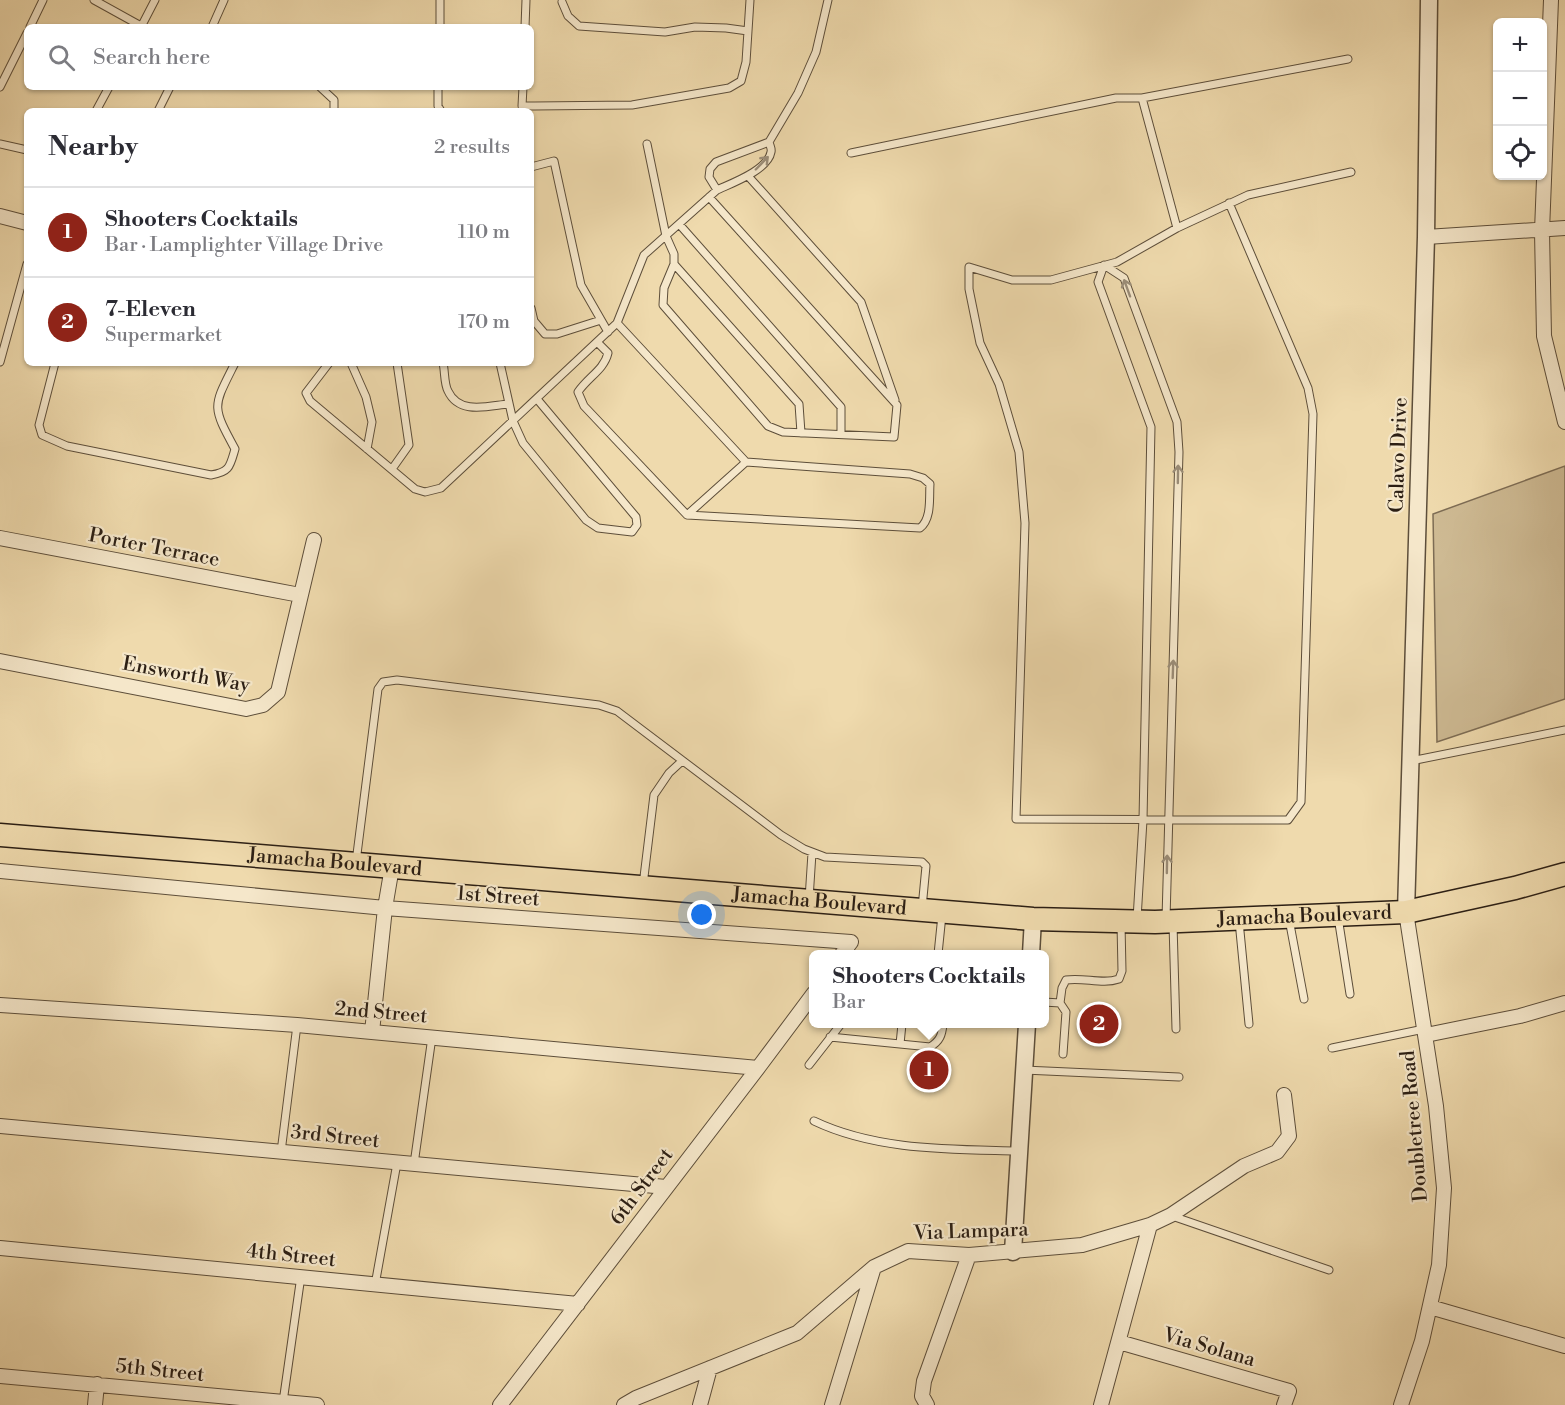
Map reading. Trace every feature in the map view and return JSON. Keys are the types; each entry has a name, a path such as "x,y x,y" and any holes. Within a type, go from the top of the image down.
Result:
{"main road":[{"name":"Jamacha Boulevard","path":"0,835 1034,920 1169,922 1407,912 1515,888 1565,874"}],"street":[{"name":"Calavo Drive","path":"1407,912 1426,237 1429,0"},
{"path":"1551,0 1542,231 1544,336 1565,422"},
{"path":"0,216 24,223"},
{"path":"1426,237 1565,228"},
{"name":"Porter Terrace","path":"0,538 300,595"},
{"name":"Ensworth Way","path":"0,661 246,709 263,705 278,692 314,540"},
{"path":"372,1032 385,908 392,867"},
{"name":"1st Street","path":"0,871 385,908 851,942 845,950"},
{"name":"Doubletree Road","path":"1401,1405 1422,1341 1430,1307 1442,1240 1444,1188 1426,1032 1407,912"},
{"path":"1031,950 1034,920"},
{"name":"6th Street","path":"500,1405 809,998"},
{"path":"1426,1032 1520,1017 1565,1003"},
{"name":"2nd Street","path":"0,1005 297,1025 758,1068"},
{"path":"1013,1252 1027,1028"},
{"name":"Via Lampara","path":"624,1405 636,1398 797,1334 874,1267 908,1251 969,1255 1082,1245 1150,1225 1171,1215 1244,1166 1278,1152 1289,1136 1284,1095"},
{"name":"3rd Street","path":"0,1126 666,1187"},
{"path":"1101,1405 1150,1225"},
{"name":"4th Street","path":"0,1248 578,1304"},
{"path":"927,1405 922,1396 924,1381 969,1255"},
{"path":"832,1405 874,1267"},
{"path":"1430,1307 1565,1346"},
{"name":"Via Solana","path":"1119,1342 1286,1398"},
{"path":"700,1405 710,1368"},
{"name":"5th Street","path":"0,1376 97,1384 223,1401 317,1405"},
{"path":"95,1405 97,1384"}],"lane":[{"path":"31,24 43,0"},
{"path":"94,0 137,24"},
{"path":"142,24 155,0"},
{"path":"213,24 224,0"},
{"path":"440,0 440,24"},
{"path":"525,24 526,0"},
{"path":"553,0 562,1 568,16 579,26 665,32 695,27 748,31"},
{"path":"523,90 521,108 632,105 729,88 741,81 746,62 750,0"},
{"path":"717,190 709,177 710,169 716,162 769,142 798,93 816,52 828,0"},
{"path":"0,87 24,39"},
{"path":"851,153 1116,98 1142,98 1348,59"},
{"path":"98,108 107,90"},
{"path":"160,108 168,90"},
{"path":"323,90 334,100 334,108"},
{"path":"438,90 439,108"},
{"path":"1142,98 1177,228"},
{"path":"327,366 306,393 310,400 416,489 424,492 441,488 617,323 644,255 717,190 748,176 766,162 771,152 769,142"},
{"path":"0,144 24,149"},
{"path":"647,144 666,236 674,254 674,264 664,288 663,305 768,426 783,432 894,437 897,405 861,302 748,176"},
{"path":"534,166 554,160 580,285 608,332"},
{"path":"1229,202 1308,388 1313,414 1301,802 1288,820 1016,819 1025,523 1019,452 999,384 980,343 969,289 969,267 1012,280 1051,280 1117,262 1177,228 1229,202 1248,195 1351,172"},
{"path":"709,197 897,405"},
{"path":"679,224 841,407 842,434"},
{"path":"674,264 799,405 801,433"},
{"path":"1104,266 1124,278 1177,422 1179,463 1167,820 1169,922 1176,1029"},
{"path":"1064,1054 1066,1012 1060,1003 1062,987 1066,980 1111,982 1119,980 1143,820 1151,427 1098,282 1104,266"},
{"path":"0,362 24,275"},
{"path":"534,321 545,334 557,334 601,320"},
{"path":"597,342 608,353 606,363 578,392 584,406 687,515 920,528 924,525 928,516 930,484 923,478 910,474 746,462 617,323"},
{"path":"54,366 39,425 42,435 67,446 211,476 224,473 230,466 235,449 219,420 216,401 234,366"},
{"path":"352,366 366,397 372,422 367,449"},
{"path":"392,469 409,445 397,366"},
{"path":"444,366 448,391 467,408 508,404"},
{"path":"501,366 508,404 523,443 586,520 598,528 632,532 637,525 636,517 537,399"},
{"path":"687,515 746,462"},
{"path":"356,864 378,689 383,682 397,680 599,705 617,711 781,835 812,853 825,857 922,862 926,866 937,950"},
{"path":"1411,761 1565,730"},
{"path":"643,888 654,795 669,773 682,760"},
{"path":"808,901 812,853"},
{"path":"1337,915 1350,994"},
{"path":"1288,917 1304,999"},
{"path":"1239,919 1249,1024"},
{"path":"1049,1002 1060,1003"},
{"path":"281,1152 297,1025"},
{"path":"809,1065 837,1028"},
{"path":"900,1044 902,1028"},
{"path":"830,1037 930,1047 942,1036 943,1028"},
{"path":"1332,1048 1426,1032"},
{"path":"414,1164 432,1037"},
{"path":"1024,1070 1179,1077"},
{"path":"814,1121 832,1130 897,1145 1019,1151"},
{"path":"375,1285 397,1163"},
{"path":"1171,1215 1329,1270"},
{"path":"283,1402 301,1276"}],"shaded area":[{"path":"1565,466 1565,699 1437,742 1433,514"}],"place":[{"name":"7-Eleven","path":"1099,1024"},
{"name":"Shooters Cocktails","path":"929,1070"}]}
